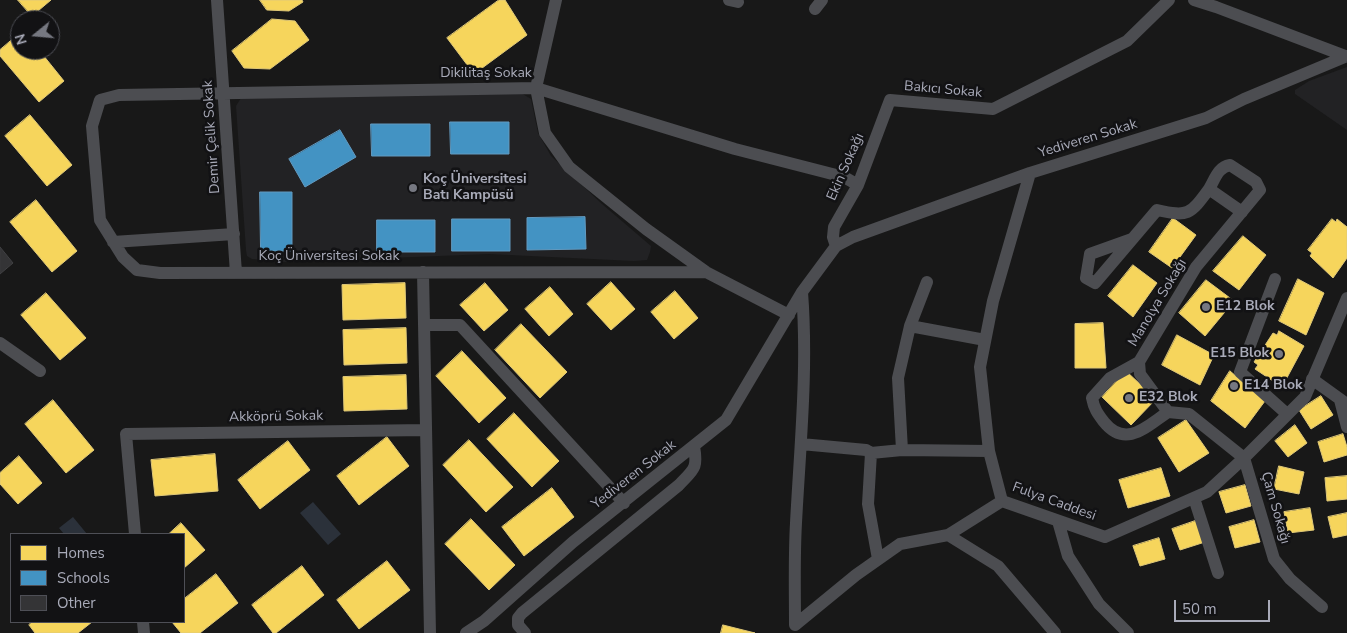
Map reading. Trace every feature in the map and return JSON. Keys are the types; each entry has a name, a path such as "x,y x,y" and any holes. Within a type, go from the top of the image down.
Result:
{"street":[{"name":"Demir Çelik Sokak","path":"217,0 236,272"},
{"path":"556,0 536,88 546,134 569,167 646,229 706,272 789,314"},
{"name":"Bakıcı Sokak","path":"890,100 993,109 1127,41 1169,0"},
{"path":"1194,0 1346,56"},
{"name":"Yediveren Sokak","path":"466,633 484,621 573,542 726,420 802,292 836,246 853,237 1030,173 1206,118 1244,98 1346,56"},
{"name":"Dikilitaş Sokak","path":"100,100 119,95 536,88 735,149 844,177 858,185"},
{"name":"Koç Üniversitesi Sokak","path":"100,100 92,126 100,220 123,258 137,270 160,272 706,272"},
{"name":"Ekin Sokağı","path":"836,246 833,237 834,227 858,185 890,100"},
{"name":"Manolya Sokağı","path":"1168,412 1140,374 1139,362 1196,267 1260,190 1256,182 1230,165 1224,166 1218,171 1209,189"},
{"name":"Fulya Caddesi","path":"1030,173 993,301 980,367 989,451 1002,501 1105,537 1207,492 1305,397 1347,299"},
{"path":"1132,239 1157,210 1182,214 1191,211 1209,189 1242,212"},
{"path":"113,242 234,234"},
{"path":"423,272 433,633"},
{"path":"1275,279 1240,372 1287,414"},
{"path":"902,450 898,378 910,326 927,282"},
{"path":"793,629 805,327 802,292"},
{"path":"424,324 460,325 624,503"},
{"path":"910,326 986,340"},
{"path":"0,343 40,371"},
{"path":"1139,362 1110,378 1092,398 1094,409 1110,430 1127,436 1138,432 1168,412 1189,414 1244,458"},
{"path":"1312,379 1344,402 1347,427"},
{"name":"Akköprü Sokak","path":"135,533 126,434 426,430"},
{"path":"801,444 866,450 871,454 902,450 989,451"},
{"path":"525,633 518,625 518,618 522,613 679,485 693,470 697,462 694,446"},
{"path":"871,454 868,504 878,559"},
{"name":"Çam Sokağı","path":"1244,458 1274,559 1290,579 1322,607"},
{"path":"1194,498 1218,573"},
{"path":"793,629 856,575 900,544 948,535 1002,501"},
{"path":"1058,521 1068,556 1099,604 1128,633"},
{"path":"948,535 998,566 1055,633"}],"shaded area":[{"path":"1347,67 1347,130 1295,94 1295,90 1309,81"},
{"name":"Koç Üniversitesi Batı Kampüsü","path":"521,93 531,99 538,133 551,156 602,204 651,246 647,260 489,254 287,262 252,259 247,256 236,106 241,98"},
{"path":"313,502 341,534 328,545 300,513"},
{"path":"73,517 86,533 63,533 59,528"}],"building: Homes":[{"path":"18,0 51,0 39,10 27,10"},
{"path":"260,0 302,0 303,2 289,11 267,10"},
{"path":"499,0 505,0 527,35 474,74 447,38"},
{"path":"272,19 295,21 309,40 270,69 244,68 232,51"},
{"path":"10,42 10,60 47,60 64,81 39,102 0,56 0,50"},
{"path":"30,115 72,165 47,186 5,136"},
{"path":"36,200 77,251 52,272 10,222"},
{"path":"1173,218 1196,235 1172,268 1149,252"},
{"path":"1332,219 1336,222 1337,219 1347,227 1347,258 1333,278 1310,256 1312,253 1308,250"},
{"path":"1243,236 1266,255 1239,290 1213,271"},
{"path":"1133,265 1157,283 1133,317 1108,296"},
{"path":"1298,279 1324,293 1306,335 1279,321"},
{"name":"E12 Blok","path":"1206,280 1234,301 1205,336 1179,313"},
{"path":"611,282 635,309 611,330 587,304"},
{"path":"405,283 406,318 343,320 342,285"},
{"path":"485,283 508,310 484,331 460,305"},
{"path":"550,287 573,314 549,336 525,309"},
{"path":"675,291 698,318 674,339 651,312"},
{"path":"46,293 86,338 60,360 21,315"},
{"path":"1103,323 1106,368 1075,368 1075,324"},
{"path":"521,324 567,372 540,398 495,350"},
{"path":"406,328 407,363 344,365 343,330"},
{"name":"E15 Blok","path":"1279,331 1304,346 1282,387 1255,369 1258,365 1254,362 1273,333 1277,335"},
{"path":"1177,335 1214,355 1200,385 1162,365"},
{"path":"462,351 506,398 479,423 436,376"},
{"name":"E32 Blok","path":"1126,371 1156,399 1131,425 1102,397"},
{"name":"E14 Blok","path":"1230,371 1265,401 1245,428 1211,401"},
{"path":"406,375 407,409 344,411 343,377"},
{"path":"1321,396 1333,415 1311,429 1299,410"},
{"path":"53,400 94,450 66,473 25,424"},
{"path":"514,413 559,461 532,487 487,439"},
{"path":"1186,420 1209,453 1179,472 1158,438"},
{"path":"1295,425 1307,443 1288,457 1275,441"},
{"path":"1343,434 1347,455 1324,462 1318,442"},
{"path":"387,437 409,466 359,505 337,476"},
{"path":"469,440 513,487 486,512 443,465"},
{"path":"288,441 310,470 260,509 238,480"},
{"path":"215,454 218,491 155,496 151,460"},
{"path":"19,456 42,483 18,504 0,484 0,473"},
{"path":"1279,466 1304,472 1299,494 1274,489"},
{"path":"1161,468 1170,496 1128,508 1119,480"},
{"path":"1347,476 1347,499 1327,501 1325,478"},
{"path":"1245,485 1251,506 1226,513 1219,492"},
{"path":"552,488 574,517 524,556 502,527"},
{"path":"1310,508 1314,530 1288,533 1284,512"},
{"path":"1347,513 1347,535 1333,538 1328,517"},
{"path":"471,519 515,565 489,590 445,544"},
{"path":"1198,520 1205,542 1180,550 1172,529"},
{"path":"1254,520 1260,542 1235,548 1229,527"},
{"path":"181,523 205,550 185,567 185,533 170,533"},
{"path":"1159,538 1165,559 1140,566 1133,546"},
{"path":"387,561 410,590 359,629 337,600"},
{"path":"302,566 324,595 276,633 273,633 252,605"},
{"path":"216,574 238,603 200,633 181,633 173,623 185,623 185,598"},
{"path":"31,623 91,623 78,633 35,633 29,625"},
{"path":"723,625 755,633 721,633"}],"building: Schools":[{"path":"450,122 509,122 509,154 451,154"},
{"path":"371,124 430,124 430,156 372,156"},
{"path":"340,130 356,157 305,187 289,159"},
{"path":"260,192 292,192 292,251 261,251"},
{"path":"585,217 586,249 527,250 527,218"},
{"path":"452,219 510,219 510,251 452,251"},
{"path":"377,220 435,220 435,252 377,252"}],"building: Other":[{"path":"0,247 13,263 0,274"}],"place":[{"name":"Koç Üniversitesi Batı Kampüsü","path":"413,188"},
{"name":"E12 Blok","path":"1206,307"},
{"name":"E15 Blok","path":"1279,354"},
{"name":"E14 Blok","path":"1234,386"},
{"name":"E32 Blok","path":"1129,398"}]}
